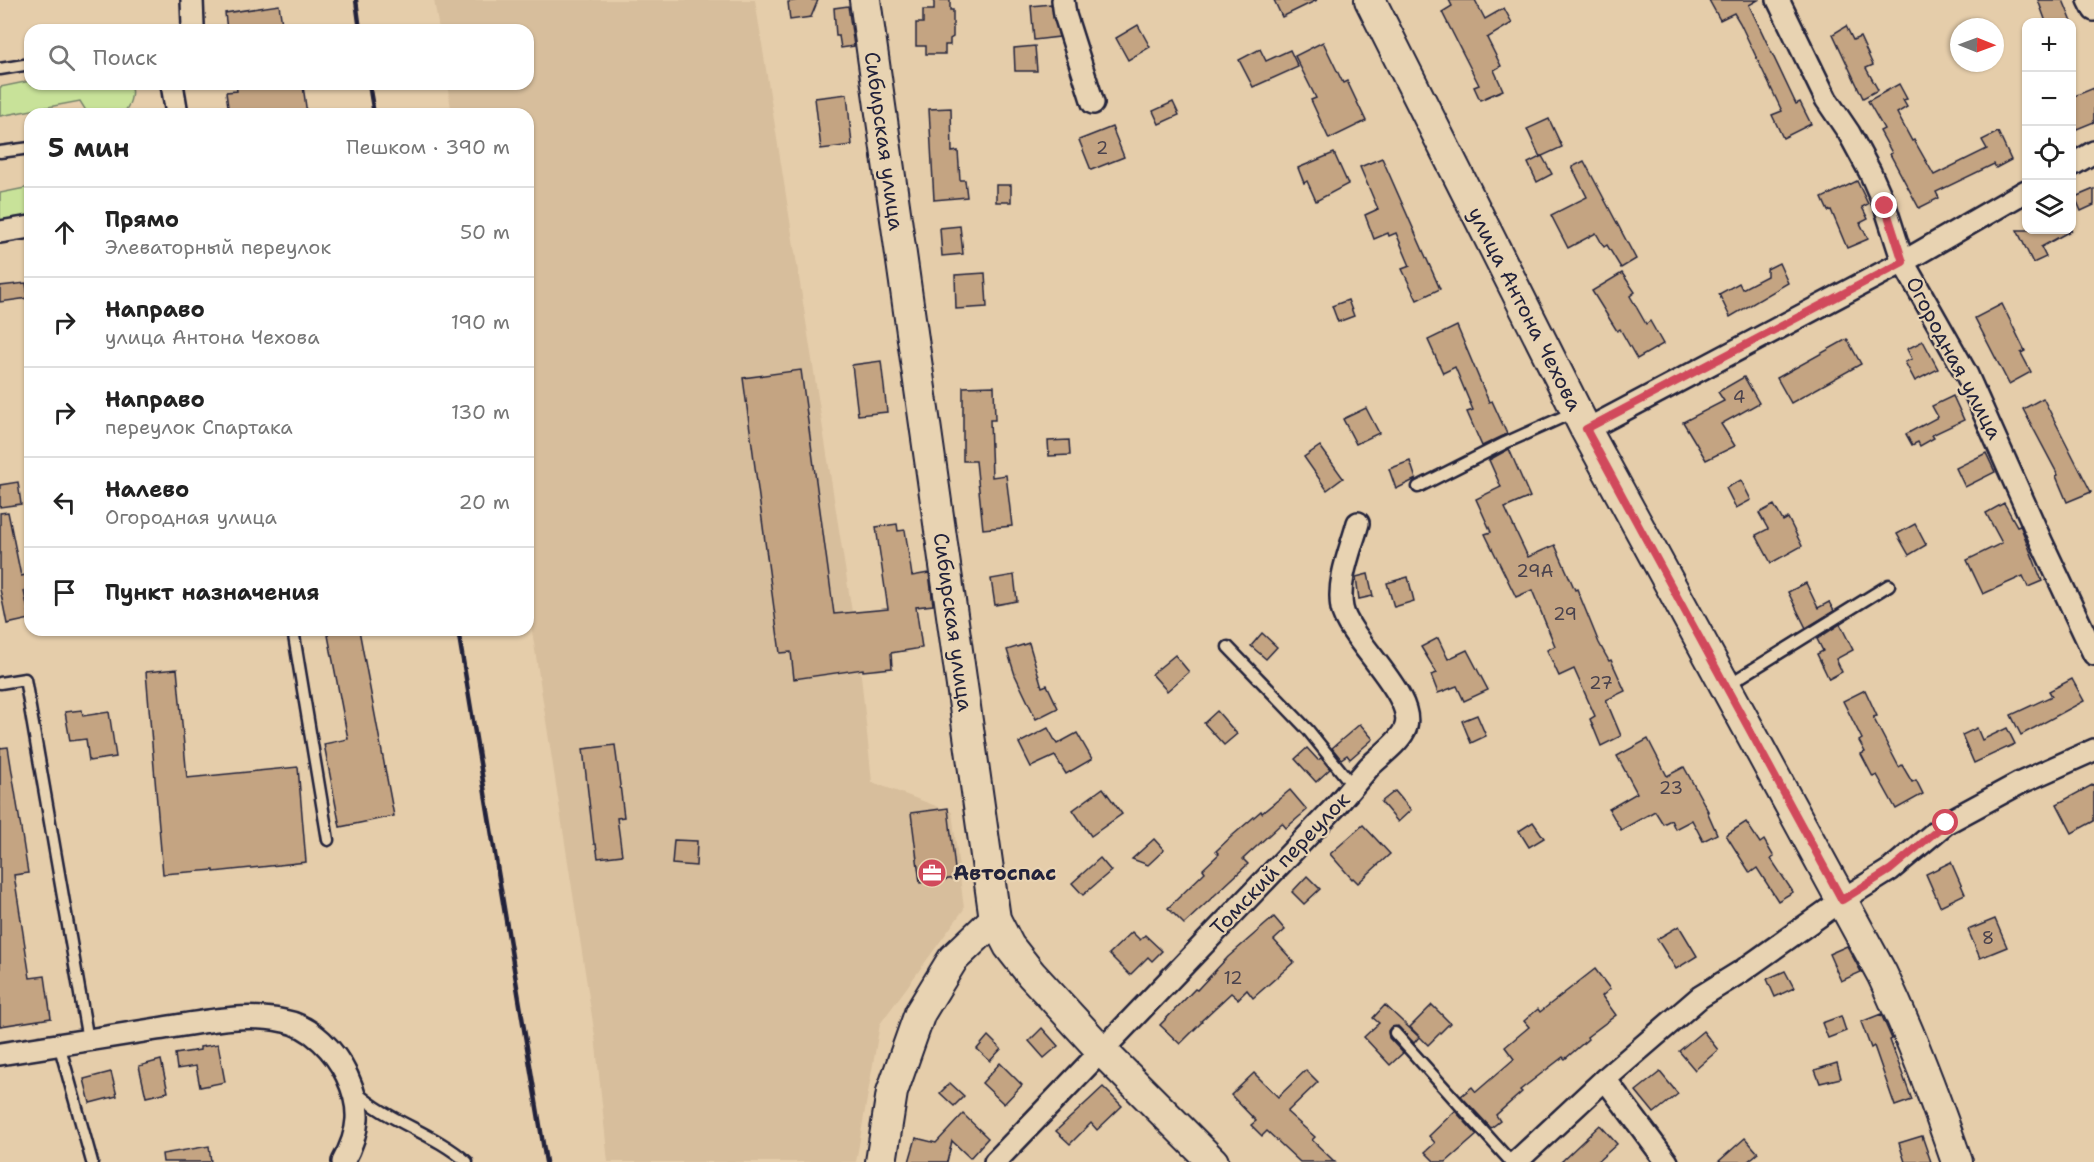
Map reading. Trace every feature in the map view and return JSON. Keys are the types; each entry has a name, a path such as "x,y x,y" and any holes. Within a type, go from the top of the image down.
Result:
{"street":[{"path":"192,0 193,24"},
{"name":"Сибирская улица","path":"865,0 995,919 1009,946 1031,974 1101,1050 1213,1162"},
{"path":"1063,0 1065,15 1094,103"},
{"name":"улица Антона Чехова","path":"1370,0 1581,420 1842,900 1903,1018 1929,1082 1957,1162"},
{"name":"Огородная улица","path":"1778,0 1826,99 1870,172 1885,206 1903,262 1967,375 2094,654"},
{"path":"2089,0 2094,10"},
{"path":"173,90 176,108"},
{"path":"2076,163 2094,152"},
{"path":"1581,420 1903,262 2022,193"},
{"path":"0,232 24,228"},
{"name":"Томский переулок","path":"995,1162 1336,806 1404,731 1407,718 1402,702 1351,628 1342,608 1342,580 1358,523"},
{"path":"1516,1162 1605,1079 1700,997 1890,870 1946,823 2020,783 2094,750"},
{"path":"881,1162 892,1092 920,1012 953,959 995,919"},
{"path":"0,1054 236,1017 285,1021 321,1040 333,1053 353,1089 357,1120 356,1133 343,1162"},
{"path":"1605,1079 1666,1162"}],"lane":[{"path":"0,69 24,65"},
{"path":"0,152 24,149"},
{"path":"1418,487 1505,444 1581,420"},
{"path":"1725,686 1889,585"},
{"path":"294,636 328,840"},
{"path":"1228,647 1308,730 1353,786"},
{"path":"0,683 25,679 88,1040"},
{"path":"1395,1033 1511,1162"},
{"path":"59,1044 92,1162"},
{"path":"353,1089 382,1112 440,1142 467,1162"}],"shaded area":[{"path":"434,0 755,0 859,656 872,782 952,812 964,909 880,1024 856,1162 608,1162 595,1036 533,636 534,108 451,108 448,90 534,90 534,24 438,24"}],"green space":[{"path":"24,82 24,90 131,90 131,100 127,108 84,108 80,101 43,108 24,108 24,112 0,116 0,87"},
{"path":"24,188 24,218 0,222 0,193"}],"building":[{"path":"818,0 811,17 790,20 788,2"},
{"path":"934,0 950,0 950,10 953,10 953,37 950,39 950,45 945,45 945,54 926,54 926,46 916,46 916,23 923,23 923,10 934,10"},
{"path":"1274,0 1317,0 1282,17"},
{"path":"1449,0 1475,0 1485,19 1504,8 1512,23 1487,38 1501,66 1494,70 1503,90 1480,100 1474,87 1479,85 1442,12 1452,6"},
{"path":"1709,0 1758,0 1749,5 1796,104 1800,102 1811,124 1783,138 1772,115 1782,111 1740,23 1734,13 1720,20"},
{"path":"2038,0 2063,0 2070,18 2045,18"},
{"path":"1051,4 1059,37 1034,40 1031,6"},
{"path":"279,5 282,24 226,24 225,13"},
{"path":"848,6 854,46 841,48 839,36 836,36 834,8"},
{"path":"1138,25 1150,47 1128,60 1116,38"},
{"path":"1846,26 1853,40 1860,37 1873,65 1866,68 1878,90 1863,98 1833,34"},
{"path":"1323,42 1343,83 1347,81 1366,121 1329,139 1311,100 1316,98 1295,56"},
{"path":"1035,46 1037,71 1015,71 1014,48"},
{"path":"1260,49 1266,61 1290,50 1298,67 1253,87 1239,60"},
{"path":"1899,84 1907,99 1903,100 1907,107 1897,113 1934,175 1987,149 1982,140 1998,132 2011,160 1996,168 1994,164 1936,192 1939,198 1919,208 1890,154 1892,153 1880,131 1884,129 1868,101"},
{"path":"2094,88 2094,122 2076,129 2076,126 2076,95"},
{"path":"304,90 306,108 228,108 226,92"},
{"path":"847,94 852,145 821,149 815,98"},
{"path":"1173,102 1179,115 1159,124 1153,111"},
{"path":"951,108 952,152 958,151 960,180 965,180 967,197 934,200 929,109"},
{"path":"1549,119 1562,147 1540,157 1527,129"},
{"path":"1112,127 1124,157 1091,170 1079,140"},
{"path":"1334,153 1348,184 1316,201 1307,181 1304,183 1298,168"},
{"path":"1542,156 1552,174 1537,182 1528,163"},
{"path":"1382,158 1440,289 1417,300 1402,269 1410,266 1396,233 1389,236 1388,233 1374,239 1365,215 1378,209 1360,167"},
{"path":"1584,161 1636,259 1621,268 1607,245 1604,247 1596,233 1568,248 1551,215 1587,197 1572,167"},
{"path":"1857,181 1868,204 1862,207 1868,219 1860,223 1868,239 1847,248 1831,210 1828,211 1822,198"},
{"path":"996,185 1011,185 1011,202 996,202"},
{"path":"2094,189 2094,205 2081,211 2076,197"},
{"path":"960,226 963,254 942,256 940,228"},
{"path":"2017,230 2022,230 2022,234 2065,234 2041,247 2046,257 2033,263"},
{"path":"1779,263 1788,283 1730,317 1719,294 1739,283 1742,289 1767,276 1767,269"},
{"path":"985,273 987,307 956,309 955,275"},
{"path":"1622,273 1635,292 1630,296 1646,324 1650,321 1663,344 1637,359 1620,329 1617,331 1592,291"},
{"path":"24,283 24,299 0,302 0,286"},
{"path":"1348,300 1354,316 1338,322 1332,306"},
{"path":"2002,304 2025,351 2021,353 2031,372 2009,384 1975,318"},
{"path":"1457,326 1489,402 1492,401 1507,434 1482,446 1467,412 1473,410 1455,367 1443,373 1428,340"},
{"path":"1847,339 1861,364 1791,403 1777,378"},
{"path":"1923,341 1938,369 1915,381 1905,362 1912,359 1907,349"},
{"path":"881,361 887,412 858,415 852,365"},
{"path":"801,370 834,614 888,609 876,527 897,524 898,531 905,530 912,576 929,573 933,605 916,607 922,648 891,653 892,668 863,671 863,669 794,679 791,652 780,653 743,378"},
{"path":"1744,377 1759,403 1721,424 1735,446 1706,460 1683,422 1724,401 1718,392"},
{"path":"994,386 995,420 990,420 992,477 1006,475 1012,526 983,529 976,461 963,461 963,387"},
{"path":"1953,396 1964,420 1932,435 1934,438 1920,446 1918,442 1912,445 1906,434 1938,417 1932,406"},
{"path":"2043,398 2091,492 2067,502 2056,476 2058,475 2023,409"},
{"path":"1366,408 1379,433 1356,444 1343,419"},
{"path":"1069,440 1070,455 1049,456 1048,441"},
{"path":"1320,446 1343,478 1327,490 1304,457"},
{"path":"1509,449 1530,497 1505,508 1528,557 1555,545 1575,590 1577,589 1599,643 1609,661 1611,660 1625,691 1606,700 1621,736 1601,746 1590,719 1595,716 1574,669 1559,676 1547,650 1555,646 1532,590 1516,597 1485,534 1491,532 1476,499 1501,487 1489,460"},
{"path":"1986,453 1995,472 1965,487 1956,468"},
{"path":"1410,461 1416,479 1396,489 1389,469"},
{"path":"1741,480 1751,500 1736,508 1726,488"},
{"path":"18,482 21,504 0,507 0,485"},
{"path":"2004,503 2017,526 2020,525 2042,581 2028,587 2023,576 1983,594 1967,560 2002,543 1986,513"},
{"path":"1774,505 1783,521 1788,518 1802,546 1771,563 1756,535 1768,529 1759,513"},
{"path":"8,512 21,576 24,575 24,620 7,624 0,589 0,513"},
{"path":"1915,524 1926,545 1909,555 1897,534"},
{"path":"1368,574 1373,596 1359,599 1356,577"},
{"path":"1014,575 1017,601 995,605 991,579"},
{"path":"1408,577 1414,601 1394,607 1387,583"},
{"path":"1806,583 1818,608 1829,602 1834,611 1806,628 1788,592"},
{"path":"1840,624 1853,650 1836,659 1842,672 1829,679 1817,654 1823,651 1817,639"},
{"path":"1262,633 1277,647 1266,659 1251,646"},
{"path":"328,636 360,636 394,816 340,827 324,744 348,739"},
{"path":"1438,638 1448,659 1467,650 1488,690 1464,701 1457,686 1438,693 1431,675 1437,673 1421,647"},
{"path":"1029,643 1042,687 1047,685 1058,708 1036,719 1015,675 1007,650"},
{"path":"1175,655 1189,672 1167,691 1152,674"},
{"path":"177,669 187,778 298,767 306,862 214,872 214,870 163,874 146,672"},
{"path":"2072,679 2084,701 2021,735 2011,715 2052,696 2049,691"},
{"path":"1865,690 1877,716 1873,717 1899,767 1902,765 1912,782 1916,780 1923,794 1896,809 1877,775 1873,777 1861,754 1865,752 1859,741 1862,739 1843,701"},
{"path":"82,710 83,716 109,712 116,757 89,761 86,739 70,741 65,712"},
{"path":"1217,711 1237,734 1224,745 1204,723"},
{"path":"1477,715 1486,736 1471,743 1462,721"},
{"path":"1360,724 1373,739 1350,759 1347,755 1341,759 1332,748"},
{"path":"1048,728 1057,744 1077,733 1092,759 1066,774 1055,756 1031,767 1019,743"},
{"path":"1977,728 1982,740 2007,728 2015,744 1974,763 1962,735"},
{"path":"1648,739 1667,776 1684,767 1708,811 1717,834 1703,841 1692,820 1675,829 1671,820 1663,824 1655,811 1621,830 1609,809 1637,793 1617,756"},
{"path":"615,745 624,817 617,818 622,855 598,858 596,844 594,844 583,749"},
{"path":"8,747 28,873 14,875 30,978 45,976 51,1018 0,1026 0,748"},
{"path":"1307,748 1318,760 1321,758 1330,769 1316,782 1295,759"},
{"path":"2094,784 2094,821 2072,833 2057,804"},
{"path":"1103,788 1122,814 1091,836 1073,810"},
{"path":"1290,790 1307,810 1286,828 1282,823 1243,859 1248,864 1184,924 1168,908 1205,872 1203,869 1219,854 1216,851 1261,811 1262,813"},
{"path":"1395,791 1411,810 1398,822 1381,802"},
{"path":"948,808 956,878 920,883 911,813"},
{"path":"1533,822 1544,838 1529,847 1519,831"},
{"path":"1746,822 1760,843 1764,840 1774,857 1771,859 1793,892 1778,901 1757,868 1750,873 1726,835"},
{"path":"1363,825 1390,854 1358,883 1330,854"},
{"path":"1154,839 1164,850 1148,865 1132,859"},
{"path":"674,840 697,841 696,866 672,864"},
{"path":"1100,858 1111,871 1083,895 1072,883"},
{"path":"1951,862 1965,894 1940,906 1926,874"},
{"path":"1307,876 1320,889 1304,904 1292,892"},
{"path":"1274,917 1285,930 1274,940 1294,962 1253,998 1247,990 1238,999 1231,993 1180,1044 1160,1025 1228,957"},
{"path":"1995,919 2007,947 1980,958 1968,930"},
{"path":"1679,926 1697,956 1676,969 1657,939"},
{"path":"1132,932 1140,940 1145,935 1162,951 1152,961 1148,957 1130,975 1109,954"},
{"path":"1847,946 1861,972 1841,981 1829,954"},
{"path":"1595,969 1610,989 1602,996 1616,1015 1587,1037 1588,1039 1565,1059 1563,1057 1520,1090 1522,1092 1496,1115 1500,1121 1491,1128 1461,1096 1472,1087 1476,1092 1514,1059 1505,1047 1529,1027 1524,1021 1538,1009 1540,1012"},
{"path":"1785,971 1794,988 1775,997 1767,979"},
{"path":"1385,1005 1419,1037 1414,1043 1398,1026 1390,1028 1389,1038 1403,1053 1390,1065 1364,1037 1379,1023 1373,1018"},
{"path":"1432,1005 1450,1023 1428,1045 1410,1027"},
{"path":"1881,1014 1892,1039 1890,1040 1912,1100 1895,1106 1874,1046 1871,1048 1861,1022"},
{"path":"1841,1016 1846,1031 1828,1038 1822,1023"},
{"path":"1042,1028 1058,1046 1044,1058 1029,1041"},
{"path":"1703,1031 1718,1050 1695,1070 1679,1051"},
{"path":"988,1036 1001,1049 990,1061 977,1049"},
{"path":"218,1044 225,1082 200,1087 196,1066 177,1069 175,1054"},
{"path":"161,1060 168,1092 146,1097 139,1066"},
{"path":"1000,1063 1022,1085 1004,1104 982,1083"},
{"path":"1837,1063 1841,1078 1820,1083 1815,1070"},
{"path":"1306,1070 1318,1082 1287,1112 1315,1137 1312,1140 1335,1162 1300,1162 1267,1131 1262,1136 1251,1125 1256,1121 1231,1095 1254,1073 1278,1097"},
{"path":"111,1072 117,1096 90,1103 84,1079"},
{"path":"1660,1072 1678,1094 1654,1113 1636,1091"},
{"path":"950,1083 964,1096 954,1106 940,1093"},
{"path":"1103,1087 1122,1106 1097,1130 1091,1123 1070,1144 1056,1131"},
{"path":"1455,1111 1477,1135 1446,1162 1435,1162 1425,1152 1435,1143 1429,1136"},
{"path":"963,1114 988,1138 970,1158 952,1141 947,1162 909,1162 916,1138 936,1143"},
{"path":"1600,1125 1617,1144 1597,1162 1561,1162"},
{"path":"1922,1136 1931,1162 1905,1162 1899,1143"},
{"path":"1745,1138 1758,1153 1747,1162 1718,1162"},
{"path":"209,1146 211,1162 163,1162 162,1154"}],"railway":[{"path":"356,0 359,24"},
{"path":"370,90 373,108"},
{"path":"459,636 546,1162"}],"place":[{"name":"Автоспас","path":"932,873"}],"route":[{"path":"1885,206 1903,262 1586,429 1842,900 1890,870 1946,823"}]}
